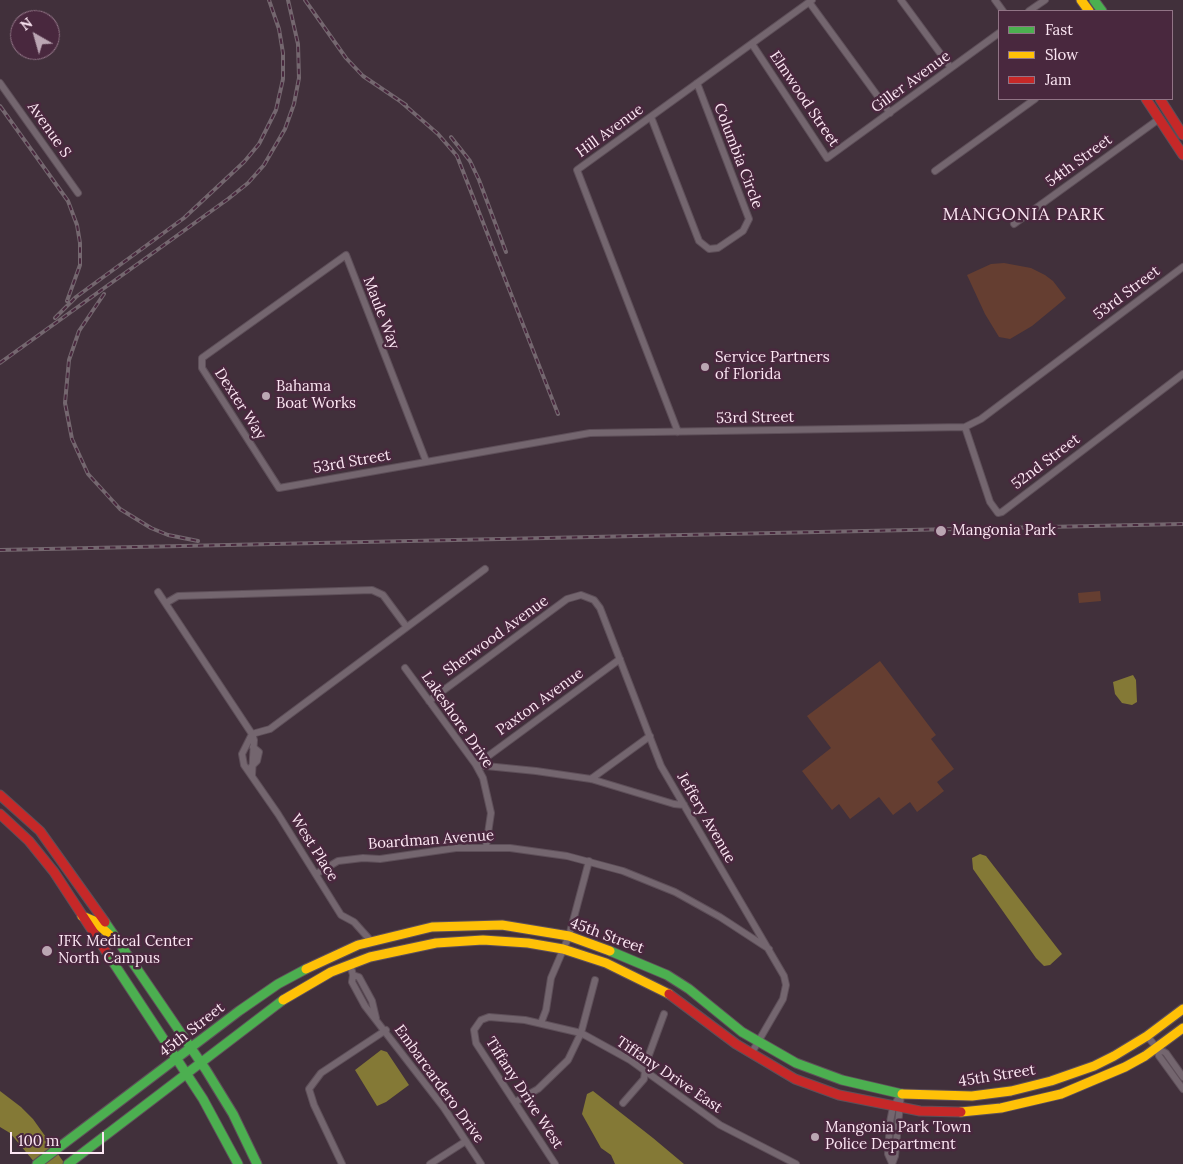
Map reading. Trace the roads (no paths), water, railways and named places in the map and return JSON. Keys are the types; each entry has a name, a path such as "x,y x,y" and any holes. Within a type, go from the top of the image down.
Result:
{"main road":[{"path":"1147,100 1183,155"},
{"path":"1161,100 1183,135"},
{"path":"0,795 26,816 53,846 201,1062 233,1114 257,1164"},
{"path":"0,814 43,856 217,1122 238,1164"},
{"path":"82,916 94,921 123,947"},
{"name":"45th Street","path":"37,1164 278,984 330,956 359,945 432,927 480,925 534,929 569,936 626,956 668,975 689,988 758,1042 818,1073 861,1086 901,1094 972,1096 1030,1086 1094,1066 1147,1036 1183,1009"},
{"name":"45th Street","path":"69,1163 248,1024 299,989 350,964 399,949 444,942 483,940 528,942 563,949 606,962 649,982 692,1010 751,1054 780,1071 814,1087 839,1095 937,1113 1022,1104 1061,1094 1106,1077 1157,1048 1183,1028"},
{"path":"350,964 352,952 359,945"}],"street":[{"path":"901,0 951,68"},
{"path":"1030,10 1045,0"},
{"path":"811,1 890,113"},
{"name":"Hill Avenue","path":"678,432 577,170 811,1"},
{"name":"Giller Avenue","path":"838,151 998,34"},
{"name":"Elmwood Street","path":"752,44 828,158 838,151"},
{"name":"Avenue S","path":"0,82 78,193"},
{"name":"Columbia Circle","path":"651,116 699,241 709,249 718,248 743,231 749,219 697,83"},
{"path":"936,171 1034,100"},
{"name":"54th Street","path":"1014,224 1159,119"},
{"name":"Maule Way","path":"275,305 346,255 426,461"},
{"name":"53rd Street","path":"279,488 590,433 965,427 981,419 1183,267"},
{"name":"Dexter Way","path":"275,305 205,354 200,363 279,488"},
{"name":"52nd Street","path":"965,427 990,502 998,513 1002,512 1183,374"},
{"path":"252,734 270,729 485,569"},
{"path":"166,603 178,596 372,590 383,595 406,626"},
{"path":"158,592 252,734 253,747 259,752 258,761 252,767 252,775"},
{"name":"Jeffery Avenue","path":"581,595 590,597 598,604 661,766 784,976 786,990 783,999 751,1054"},
{"name":"Sherwood Avenue","path":"429,701 567,599 581,595"},
{"name":"Paxton Avenue","path":"476,765 620,659"},
{"name":"Lakeshore Drive","path":"405,668 476,765 483,778 489,800 490,826 486,847"},
{"name":"West Place","path":"252,734 242,754 244,765 341,915 354,922 371,941"},
{"path":"591,779 650,736"},
{"path":"476,765 591,779 674,804 684,805"},
{"name":"Boardman Avenue","path":"316,874 338,861 363,858 380,859 430,850 486,847 535,851 588,861 634,875 676,892 720,917 769,949"},
{"path":"542,1023 551,978 569,936 588,861"},
{"path":"359,945 360,930"},
{"name":"Embarcardero Drive","path":"350,964 353,975 359,977 372,1001 376,1019 444,1108 480,1164"},
{"path":"515,1102 538,1089 568,1060 581,1033 595,980"},
{"path":"623,1103 644,1079 646,1063 664,1014"},
{"name":"Tiffany Drive East","path":"474,1034 478,1022 490,1017 542,1023 581,1033 630,1060 720,1125 796,1164"},
{"path":"342,1164 314,1105 309,1089 321,1073 386,1030"},
{"name":"Tiffany Drive West","path":"474,1034 476,1043 555,1164"},
{"path":"1147,1036 1157,1048 1159,1056 1183,1089"},
{"path":"1157,1048 1166,1052 1183,1077"},
{"path":"892,1163 888,1154 901,1094"},
{"path":"430,1164 466,1142"}],"railway":[{"path":"55,318 76,297 184,218 244,162 259,144 276,110 283,79 283,53 279,29 269,0"},
{"path":"0,363 228,199 248,183 264,165 285,129 294,104 299,78 298,44 288,0"},
{"path":"305,0 346,58 363,76 406,105"},
{"path":"400,101 438,134 457,156 558,414"},
{"path":"0,106 68,201 77,225 80,243 80,265 67,301"},
{"path":"451,137 470,161 506,252"},
{"path":"104,294 79,331 69,360 65,403 72,439 88,474 120,509 151,528 168,535 198,541"},
{"path":"0,550 1183,524"}],"place":[{"name":"Service Partners of Florida","path":"705,367"},
{"name":"Bahama Boat Works","path":"266,396"},
{"name":"Mangonia Park","path":"941,531"},
{"name":"JFK Medical Center North Campus","path":"47,951"},
{"name":"Mangonia Park Town Police Department","path":"815,1137"}],"district":[{"name":"MANGONIA PARK","path":"1024,215"}]}
